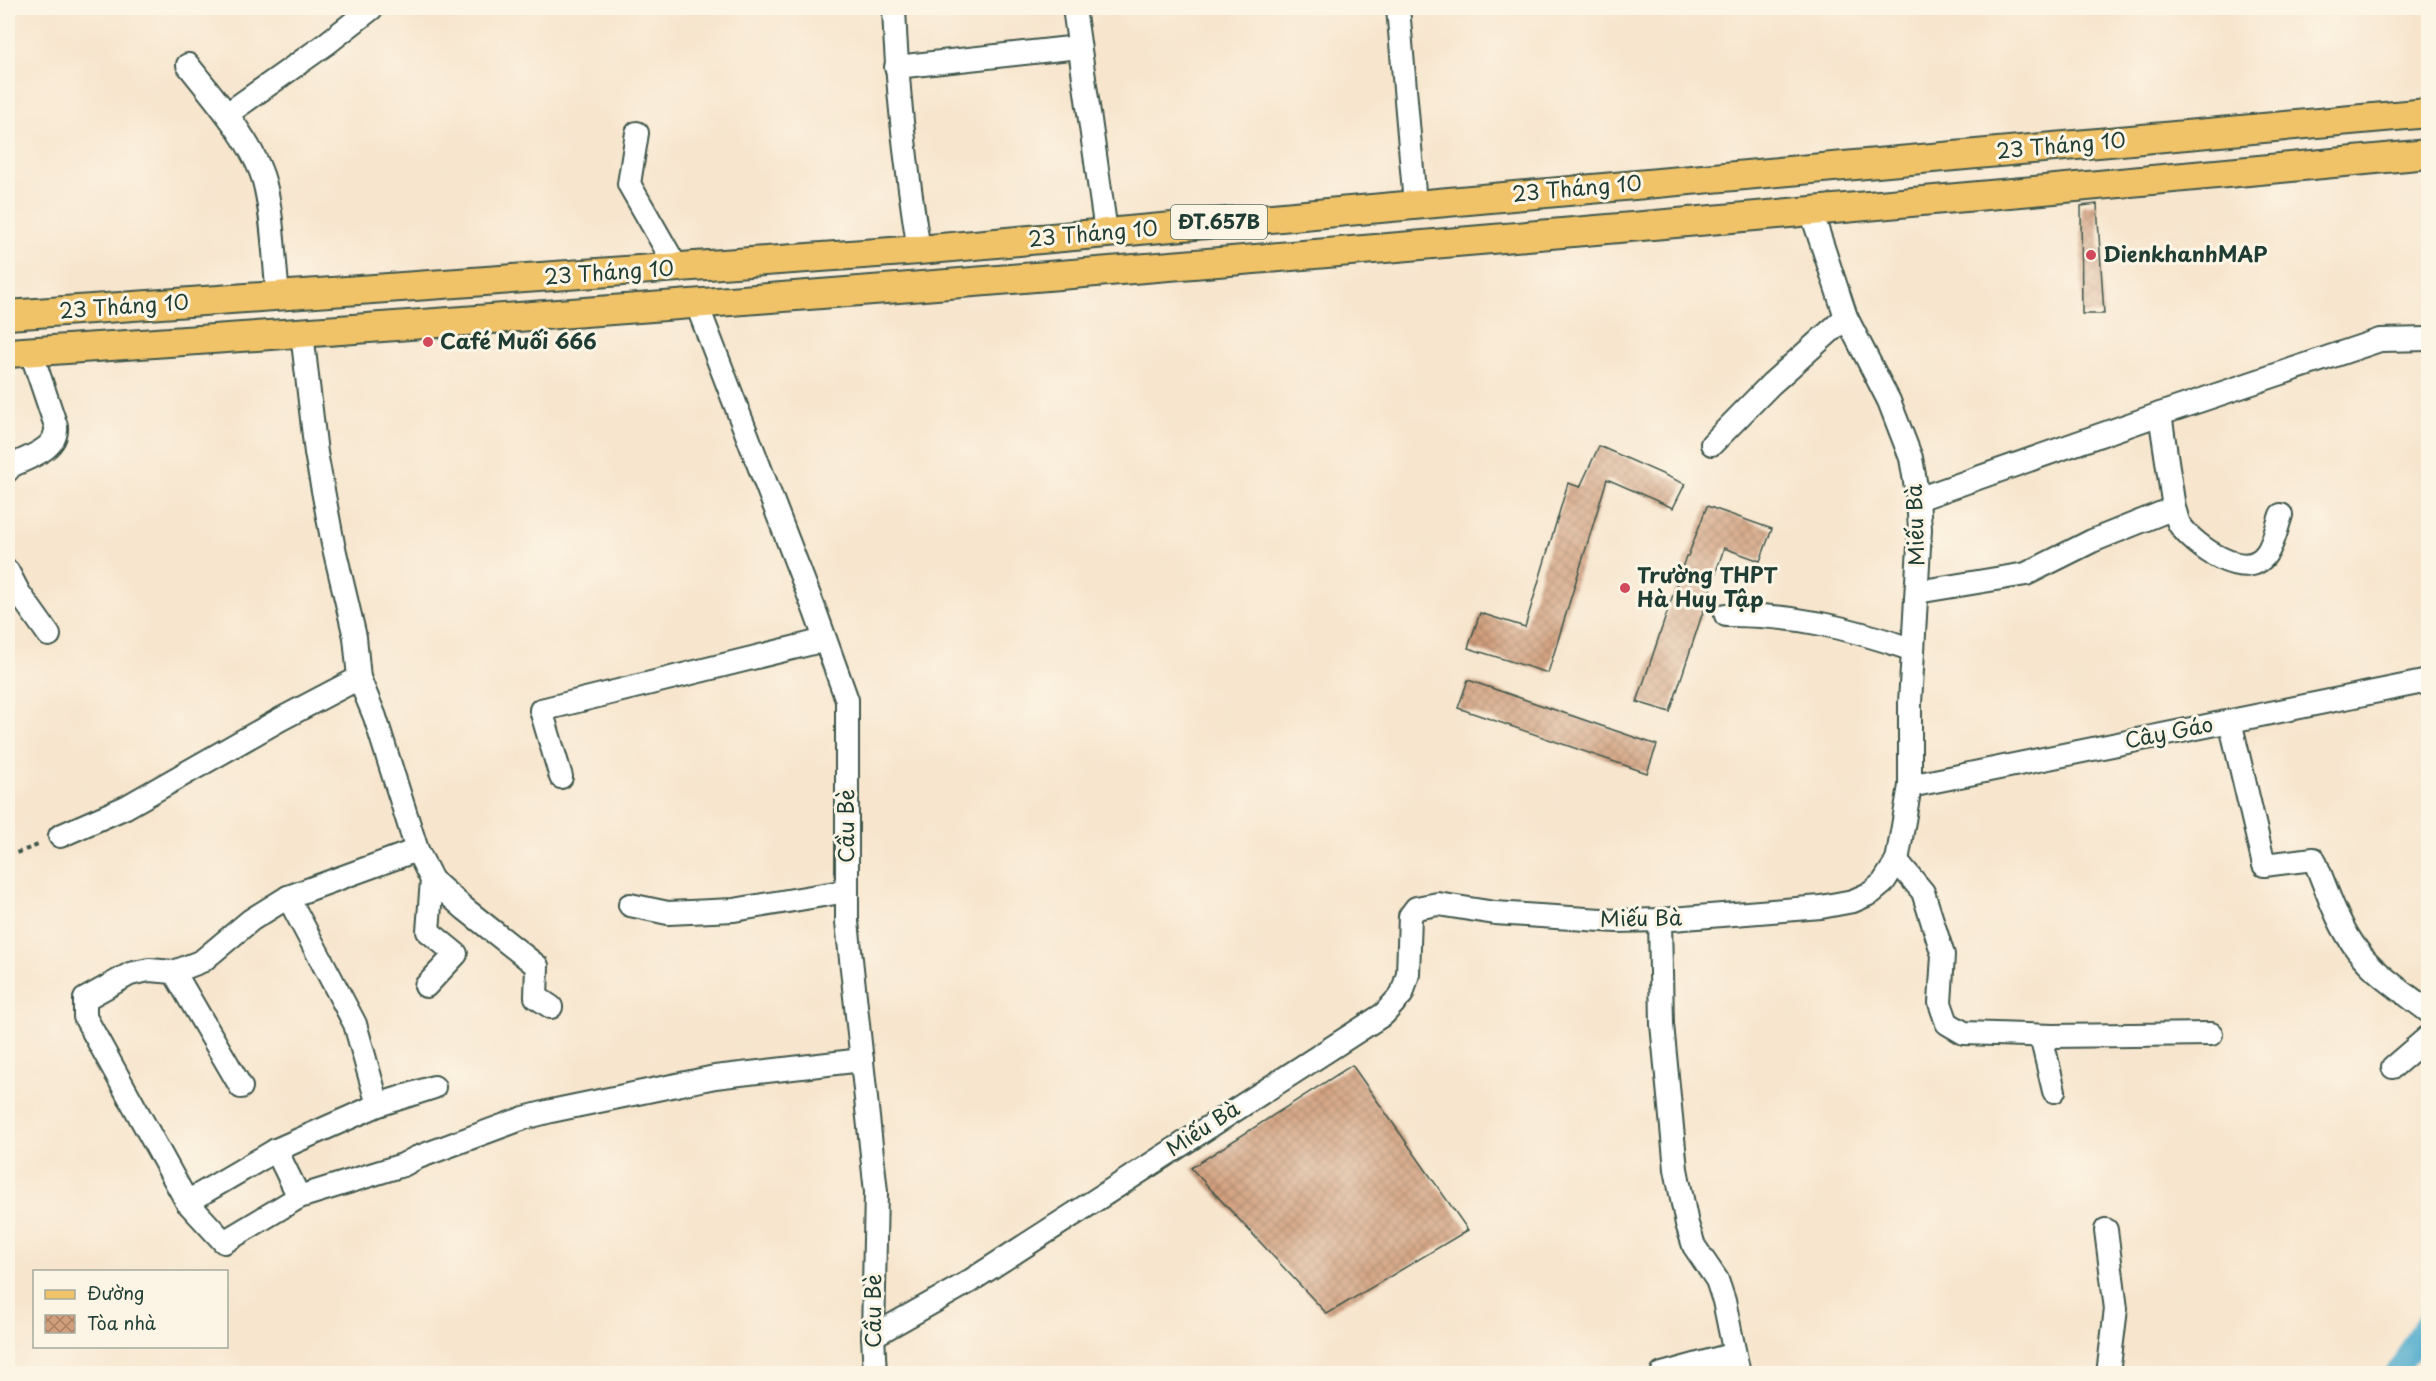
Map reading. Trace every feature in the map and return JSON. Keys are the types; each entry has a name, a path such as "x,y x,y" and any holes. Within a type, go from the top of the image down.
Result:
{"main road":[{"name":"23 Tháng 10","path":"8,315 919,250 2426,111"},
{"path":"2426,111 2427,155"},
{"name":"23 Tháng 10","path":"19,353 697,305 1810,211 2427,155"},
{"path":"1806,169 1810,211"},
{"path":"677,268 697,305"}],"street":[{"path":"227,114 326,44 372,8"},
{"path":"894,8 896,67 906,165 919,250"},
{"path":"1074,8 1106,232"},
{"path":"1398,8 1415,204"},
{"path":"896,67 1079,47"},
{"path":"188,65 227,114 256,161 264,181 278,296"},
{"path":"637,133 629,184 677,268"},
{"name":"Miếu Bà","path":"873,1336 967,1283 1384,1014 1402,994 1408,974 1410,916 1416,908 1437,904 1496,913 1617,921 1660,920 1821,907 1853,901 1871,893 1883,883 1897,861 1910,786 1910,703 1920,529 1918,499 1911,458 1889,401 1846,317 1810,211"},
{"name":"Cầu Bè","path":"697,305 847,700 847,922 876,1192 873,1336 875,1374"},
{"path":"1712,444 1771,384 1846,317"},
{"path":"302,333 316,453 333,544 355,638 359,678 375,717 417,850 432,880 537,966 536,997 551,1007"},
{"path":"1918,499 2380,340 2428,339"},
{"path":"8,470 9,467 52,444 57,435 56,426 19,353"},
{"path":"2160,414 2174,508 2180,525 2200,547 2239,566 2250,565 2266,555 2281,514"},
{"path":"1917,592 2026,574 2092,541 2174,508"},
{"path":"8,572 19,593 49,635"},
{"path":"1726,615 1764,614 1830,624 1913,650"},
{"path":"561,777 541,711 825,640"},
{"path":"60,836 126,807 281,719 359,678"},
{"name":"Cây Gáo","path":"1910,786 2428,681"},
{"path":"2230,721 2264,865 2314,859 2337,916 2358,951 2380,973 2428,1011"},
{"path":"417,850 288,897 251,920 202,961 174,972 149,970 130,974 85,999 85,1017 188,1202 224,1242 299,1197 404,1165 472,1136 524,1118 715,1077 862,1060"},
{"path":"1897,861 1923,892 1944,955 1940,1002 1947,1023 1964,1033 2041,1036 2211,1034"},
{"path":"426,986 456,954 428,931 432,880"},
{"path":"630,905 668,913 734,909 847,891"},
{"path":"288,897 355,1024 378,1105"},
{"path":"1660,920 1662,1024 1676,1169 1687,1224 1694,1246 1717,1280 1724,1301 1736,1364 1662,1374"},
{"path":"174,972 240,1087"},
{"path":"2041,1036 2054,1091"},
{"path":"2393,1067 2428,1037"},
{"path":"188,1202 276,1150 378,1105 434,1087"},
{"path":"276,1150 299,1197"},
{"path":"2106,1230 2116,1309 2108,1374"}],"path":[{"path":"8,856 24,852 60,836"}],"building":[{"name":"DienkhanhMAP","path":"2097,204 2104,314 2082,314 2081,206"},
{"path":"1599,446 1685,484 1673,508 1607,479 1548,673 1468,648 1480,613 1525,627 1568,483 1580,487"},
{"path":"1707,506 1772,529 1760,561 1724,548 1670,712 1637,702 1686,556 1688,556"},
{"path":"1468,680 1657,745 1647,773 1458,708"},
{"path":"1352,1065 1468,1230 1327,1314 1191,1168"}],"waterway":[{"path":"2396,1374 2428,1320"}],"place":[{"name":"DienkhanhMAP","path":"2091,255"},
{"name":"Café Muối 666","path":"428,342"},
{"name":"Trường THPT Hà Huy Tập","path":"1625,588"}]}
